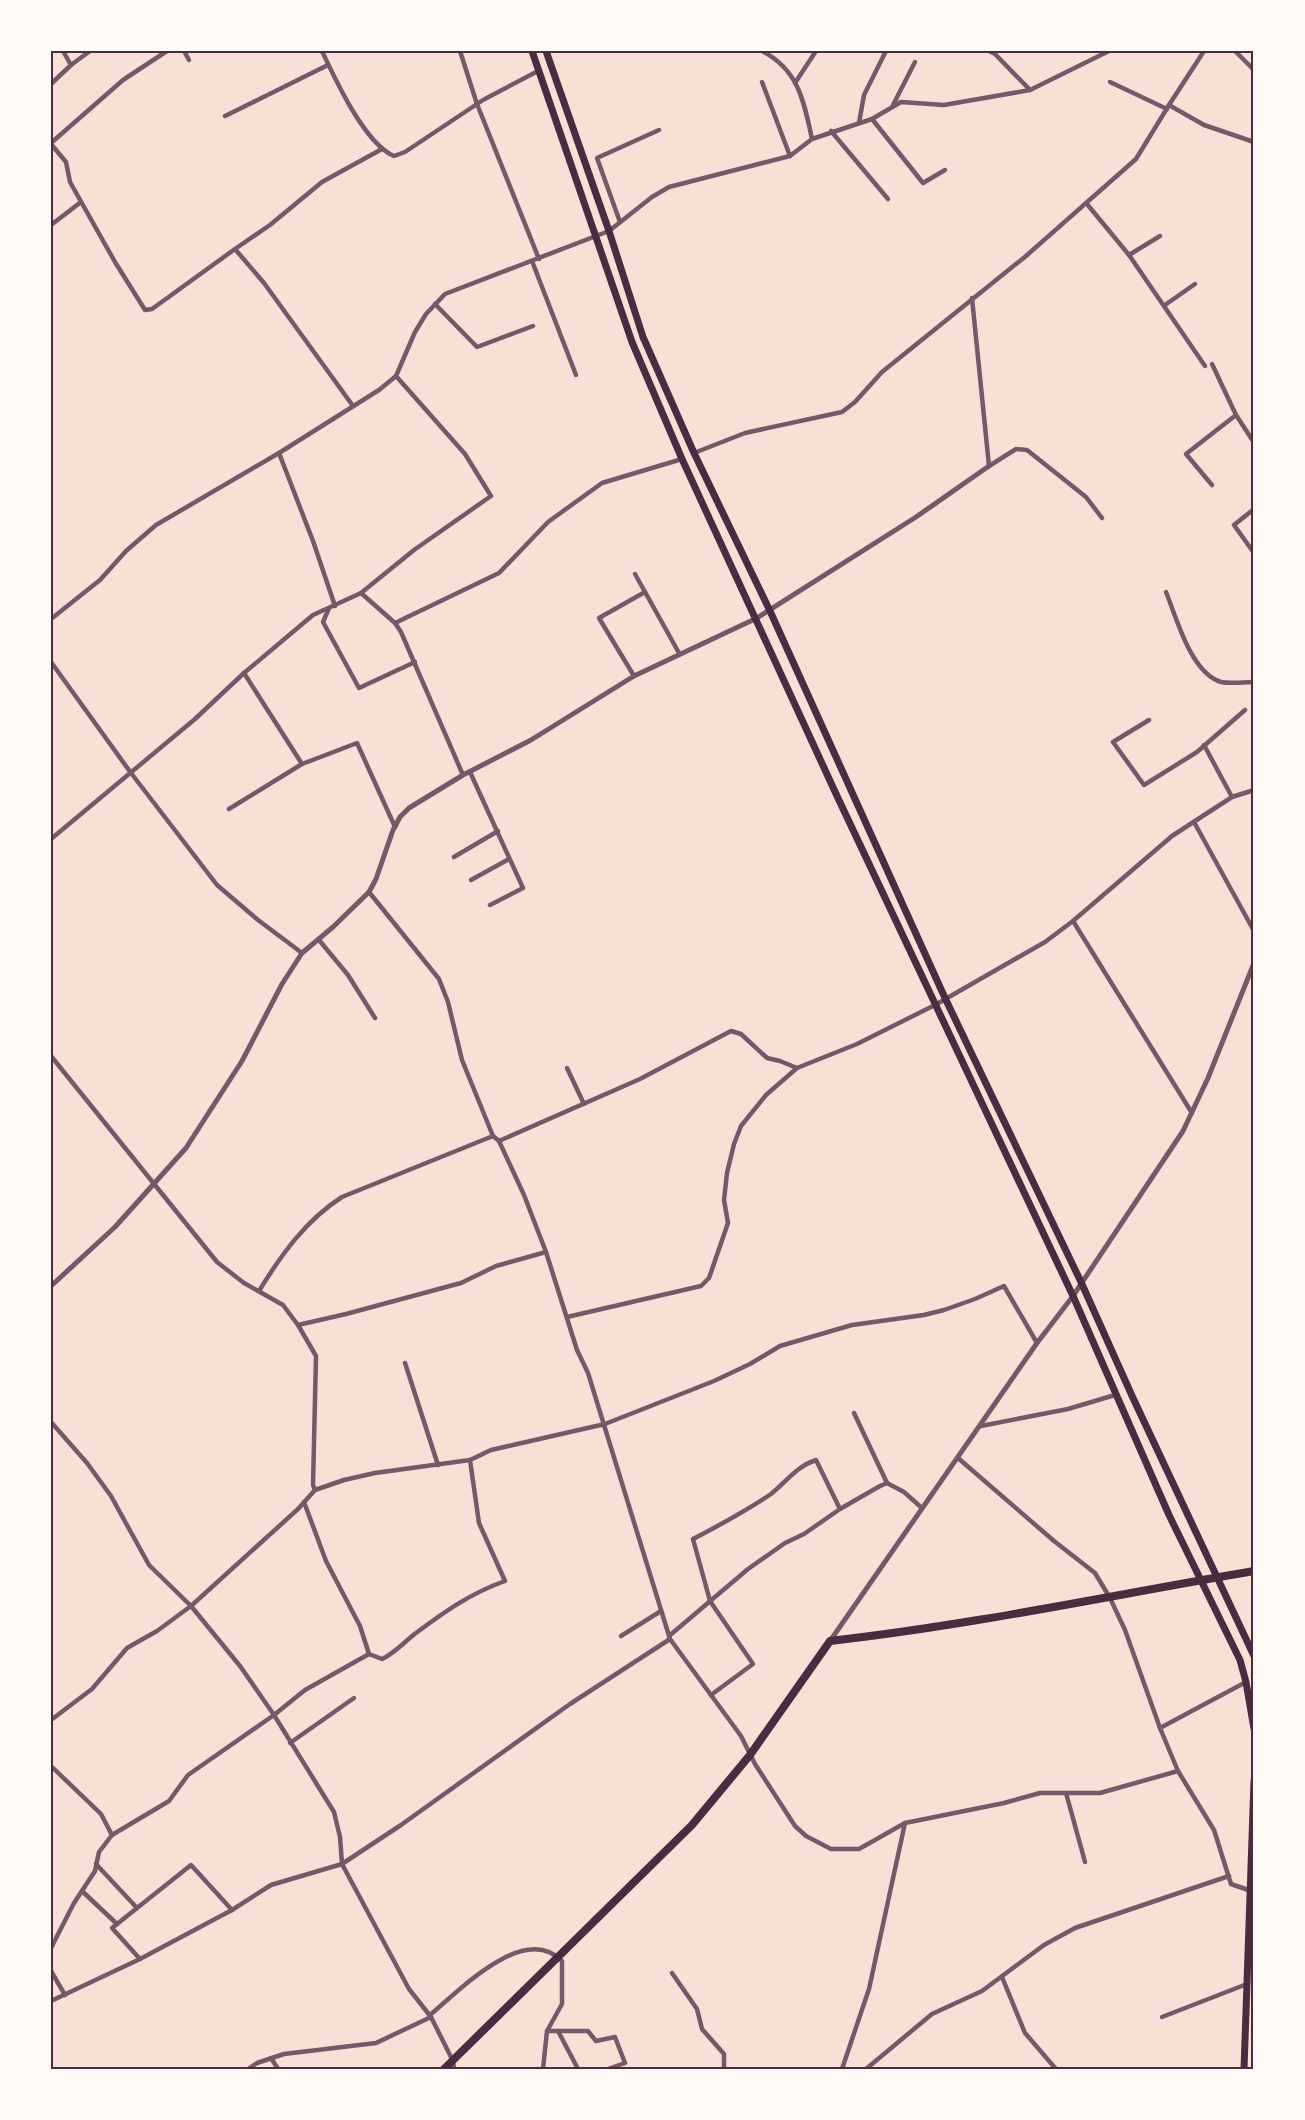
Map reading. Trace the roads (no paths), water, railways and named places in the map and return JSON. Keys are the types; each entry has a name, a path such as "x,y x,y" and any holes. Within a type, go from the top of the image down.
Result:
{"highway":[{"path":"444,2069 453,2065 558,1957 692,1825 750,1755 830,1641 886,1635 1110,1598 1254,1571"}],"main road":[{"path":"532,51 632,342 682,459 1073,1296 1115,1395 1240,1660 1254,1729"},
{"path":"546,51 609,231 643,337 694,453 770,611 945,998 1081,1282 1254,1656"},
{"path":"1244,2069 1252,1892 1254,1781"}],"street":[{"path":"63,51 71,64"},
{"path":"51,84 71,64 90,51"},
{"path":"167,51 123,80 51,143 66,162 70,182 115,262 145,309 152,309 270,225 322,182 382,149"},
{"path":"184,51 189,60"},
{"path":"322,51 348,105 382,149 394,156 405,152 477,104 538,71"},
{"path":"460,51 477,104 539,259"},
{"path":"762,51 772,56 789,71 802,97 812,139"},
{"path":"795,83 816,51"},
{"path":"859,123 864,95 886,51"},
{"path":"989,51 995,54 1030,90"},
{"path":"51,619 100,580 126,551 156,525 279,453 379,390 396,376 415,332 445,294 609,231 652,197 669,187 790,156 812,139 872,119 901,102 944,105 1030,90 1109,51"},
{"path":"694,453 745,434 842,412 855,402 882,372 1026,256 1136,159 1204,51"},
{"path":"1235,51 1254,70"},
{"path":"892,107 915,62"},
{"path":"225,116 328,64"},
{"path":"762,82 790,156"},
{"path":"1110,82 1168,106 1204,125 1254,142"},
{"path":"872,119 923,183 945,170"},
{"path":"621,222 597,158 659,130"},
{"path":"831,132 888,200"},
{"path":"51,225 81,202"},
{"path":"1087,204 1129,255 1205,366"},
{"path":"1129,255 1160,236"},
{"path":"235,249 264,283 353,406"},
{"path":"532,261 576,375"},
{"path":"1165,305 1195,284"},
{"path":"972,298 989,466"},
{"path":"435,304 477,347 534,326"},
{"path":"1212,364 1236,415 1253,441"},
{"path":"51,839 195,720 244,673 313,615 361,593 414,550 491,496 465,454 396,376"},
{"path":"1212,485 1186,454 1236,415"},
{"path":"51,1286 115,1227 186,1148 242,1061 282,984 302,953 319,940 369,892 376,879 394,827 400,817 410,808 463,775 531,740 634,676 770,611 1016,449 1027,450 1086,497 1102,518"},
{"path":"279,453 335,606"},
{"path":"395,623 499,573 548,522 602,483 682,459"},
{"path":"1254,509 1234,525 1254,553"},
{"path":"635,574 679,653"},
{"path":"634,676 599,618 645,592"},
{"path":"1166,592 1192,655 1208,675 1222,682 1254,682"},
{"path":"361,593 395,623 401,632 463,775"},
{"path":"329,608 323,622 359,688 415,662"},
{"path":"51,662 131,773 217,885 302,953"},
{"path":"244,673 302,764"},
{"path":"1149,720 1113,742 1144,785 1204,745 1245,710"},
{"path":"229,809 302,764 357,743 394,827"},
{"path":"1204,745 1232,797"},
{"path":"470,772 523,888 490,905"},
{"path":"567,1317 701,1286 710,1278 728,1223 724,1200 727,1173 741,1126 766,1095 797,1068 857,1044 936,1005 1045,942 1073,921 1172,836 1232,797 1254,790"},
{"path":"1194,822 1254,931"},
{"path":"454,857 498,831"},
{"path":"471,880 509,860"},
{"path":"369,892 439,979 448,1002 462,1060 493,1136 499,1141 524,1195 546,1252 577,1350 588,1372 669,1638 741,1736 750,1755 795,1826 813,1841 831,1849 859,1849 905,1823 1040,1794 1100,1793 1178,1771"},
{"path":"1073,921 1192,1113"},
{"path":"319,940 348,975 375,1018"},
{"path":"830,1641 1166,1160 1192,1113 1254,963"},
{"path":"499,1141 640,1079 731,1031 741,1034 767,1058 797,1068"},
{"path":"51,1056 217,1262 244,1283 283,1305 298,1325 316,1356 313,1485 315,1490"},
{"path":"567,1068 584,1104"},
{"path":"259,1291 280,1256 323,1209 342,1197 493,1136"},
{"path":"298,1325 461,1283 496,1266 546,1252"},
{"path":"51,1720 92,1689 127,1648 157,1631 191,1606 315,1490 344,1479 470,1460 491,1450 605,1424 750,1365 780,1346 852,1325 944,1310 1004,1286 1037,1343"},
{"path":"405,1363 438,1465"},
{"path":"981,1426 1068,1409 1115,1395"},
{"path":"854,1413 887,1483 904,1492 922,1508"},
{"path":"51,1422 87,1463 111,1496 149,1564 191,1606 240,1666 274,1715 334,1812 340,1837 342,1864 409,1989 430,2016 453,2065"},
{"path":"958,1458 1054,1541 1095,1573 1125,1630 1178,1771 1214,1830 1229,1876 1234,1886 1252,1892"},
{"path":"369,1654 382,1659 390,1655 413,1635 463,1599 505,1581 478,1523 470,1460"},
{"path":"711,1695 753,1664 710,1601 693,1539 732,1519 773,1492 808,1463 816,1460 840,1509"},
{"path":"51,2001 140,1959 232,1910 271,1885 342,1864 401,1825 570,1704 669,1638 748,1569 785,1543 804,1534 840,1509 887,1483"},
{"path":"304,1502 326,1561 360,1626 369,1654"},
{"path":"621,1636 661,1611"},
{"path":"51,1948 95,1871 99,1852 112,1835 169,1801 188,1775 274,1715 305,1690 369,1654"},
{"path":"1160,1728 1246,1682"},
{"path":"290,1743 354,1698"},
{"path":"51,1766 101,1814 112,1835"},
{"path":"1066,1793 1085,1862"},
{"path":"842,2069 868,1989 905,1823"},
{"path":"96,1864 137,1908"},
{"path":"140,1959 112,1928 191,1865 232,1910"},
{"path":"866,2069 932,2014 982,1991 1044,1945 1075,1928 1229,1876"},
{"path":"82,1891 117,1924"},
{"path":"248,2069 271,2058 301,2051 376,2043 430,2016 503,1957 530,1949 547,1950 562,1961 562,2004 547,2031 543,2069"},
{"path":"51,1971 65,1995"},
{"path":"672,1973 697,2009 702,2029 724,2054 724,2069"},
{"path":"1002,1977 1025,2033 1056,2069"},
{"path":"1162,2017 1247,1984"},
{"path":"547,2031 588,2031 596,2041 615,2037 625,2063 608,2069"},
{"path":"558,2031 578,2069"},
{"path":"271,2058 278,2069"}]}
